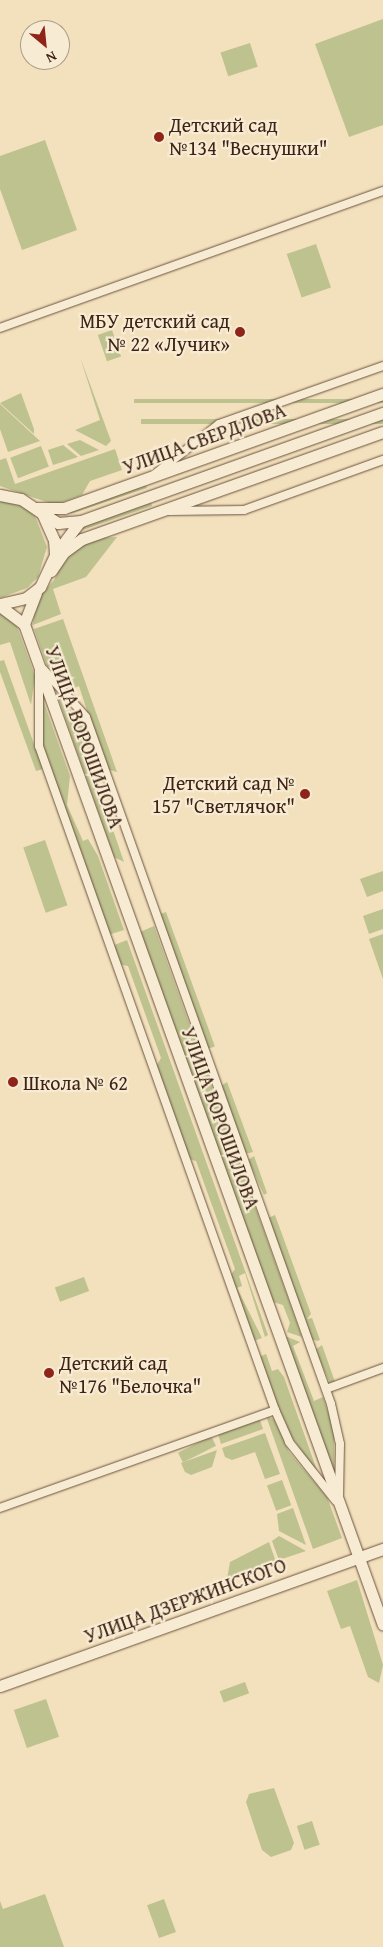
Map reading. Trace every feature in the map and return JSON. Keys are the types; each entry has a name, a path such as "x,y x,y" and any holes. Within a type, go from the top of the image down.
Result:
{"main road":[{"name":"УЛИЦА СВЕРДЛОВА","path":"39,511 64,508 383,394"},
{"name":"УЛИЦА СВЕРДЛОВА","path":"39,511 58,523 81,521 383,413"},
{"path":"0,605 24,624 40,587 72,544 383,432"},
{"path":"3,494 39,511 54,540 55,556 51,570"},
{"path":"55,556 81,521"},
{"path":"0,605 26,598 40,587"},
{"name":"УЛИЦА ВОРОШИЛОВА","path":"24,624 383,1626"},
{"name":"УЛИЦА ДЗЕРЖИНСКОГО","path":"0,1686 383,1549"}],"street":[{"path":"0,328 383,191"},
{"path":"154,476 165,463 219,424 383,366"},
{"path":"164,510 244,510 383,460"},
{"path":"39,665 86,717 326,1389 340,1444 338,1504"},
{"path":"39,665 39,746 274,1410 300,1459 338,1504"},
{"path":"326,1389 383,1368"},
{"path":"0,1508 274,1410"}],"green space":[{"path":"383,19 383,125 349,137 315,44"},
{"path":"250,43 258,67 228,76 221,53"},
{"path":"45,140 77,230 22,250 0,189 0,156"},
{"path":"316,244 331,287 302,298 287,254"},
{"path":"112,330 121,356 107,361 98,335"},
{"path":"80,357 111,441 106,446 75,430 100,420"},
{"path":"21,393 34,429 34,434 0,403"},
{"path":"134,399 383,399 383,403 134,403"},
{"path":"0,404 40,441 8,452 0,429"},
{"path":"141,419 383,419 383,424 141,424"},
{"path":"80,440 99,450 81,456 67,444"},
{"path":"63,445 78,457 53,465 48,450"},
{"path":"41,446 49,467 18,478 10,458"},
{"path":"115,449 122,470 90,481 82,495 55,505 0,486 0,460 6,458 15,484"},
{"path":"145,484 147,488 70,514 72,510"},
{"path":"0,501 22,506 35,516 47,547 38,577 27,588 0,598"},
{"path":"151,502 152,506 77,532 78,529"},
{"path":"117,537 86,577 53,589 61,614 33,625 35,602 54,580 67,554 95,538"},
{"path":"0,613 15,621 35,676 31,705 10,642 0,645"},
{"path":"63,619 117,772 106,769 79,686 65,692 48,669 34,629"},
{"path":"4,660 43,769 36,771 0,672 0,661"},
{"path":"56,692 83,727 87,738 83,743 124,862 114,857"},
{"path":"42,697 70,776 67,805 83,841 88,839 98,856 124,930 108,935 43,749"},
{"path":"45,840 67,905 46,913 23,847"},
{"path":"383,871 383,891 367,897 360,879"},
{"path":"383,909 383,929 369,934 363,916"},
{"path":"166,912 215,1046 207,1049 158,915"},
{"path":"154,926 302,1337 287,1332 290,1323 283,1305 273,1302 140,932"},
{"path":"383,934 383,979 369,939"},
{"path":"127,940 268,1335 265,1337 245,1273 239,1276 242,1286 237,1288 262,1338 254,1341 230,1276 235,1269 196,1161 189,1159 155,1068 161,1058 128,966 118,964 112,946"},
{"path":"227,1082 253,1152 245,1153 221,1086"},
{"path":"254,1156 267,1193 264,1195 248,1160"},
{"path":"275,1215 311,1314 307,1319 312,1318 320,1340 311,1339 268,1218"},
{"path":"84,1277 89,1291 60,1302 55,1288"},
{"path":"285,1336 300,1342 293,1346 314,1401 323,1397 334,1429 334,1471"},
{"path":"322,1345 335,1382 330,1383 315,1350"},
{"path":"266,1354 272,1371 278,1369 284,1377 319,1476 284,1426 259,1357"},
{"path":"266,1416 274,1419 289,1452 327,1497 342,1538 313,1549"},
{"path":"259,1417 263,1429 221,1444 218,1434"},
{"path":"265,1433 280,1474 265,1479 255,1452 232,1460 225,1457 222,1448"},
{"path":"211,1436 216,1446 183,1463 178,1453"},
{"path":"217,1450 212,1467 191,1475 185,1472 181,1463"},
{"path":"282,1480 291,1505 276,1511 267,1485"},
{"path":"293,1508 306,1545 279,1531 277,1514"},
{"path":"279,1536 306,1551 279,1560 272,1541"},
{"path":"269,1542 276,1562 227,1579 230,1562"},
{"path":"357,1580 383,1665 379,1683 368,1677 350,1626 341,1629 327,1591"},
{"path":"245,1682 249,1693 224,1703 220,1691"},
{"path":"46,1699 59,1737 27,1748 14,1710"},
{"path":"274,1788 294,1843 291,1850 271,1857 262,1850 246,1802 249,1794"},
{"path":"312,1821 320,1845 305,1850 297,1826"},
{"path":"45,1894 64,1947 0,1947 0,1901 3,1909"},
{"path":"164,1899 176,1932 159,1938 147,1905"}],"place":[{"name":"Детский сад №134 \"Веснушки\"","path":"159,137"},
{"name":"МБУ детский сад № 22 «Лучик»","path":"240,332"},
{"name":"Детский сад № 157 \"Светлячок\"","path":"305,794"},
{"name":"Школа № 62","path":"13,1082"},
{"name":"Детский сад №176 \"Белочка\"","path":"49,1373"}]}
